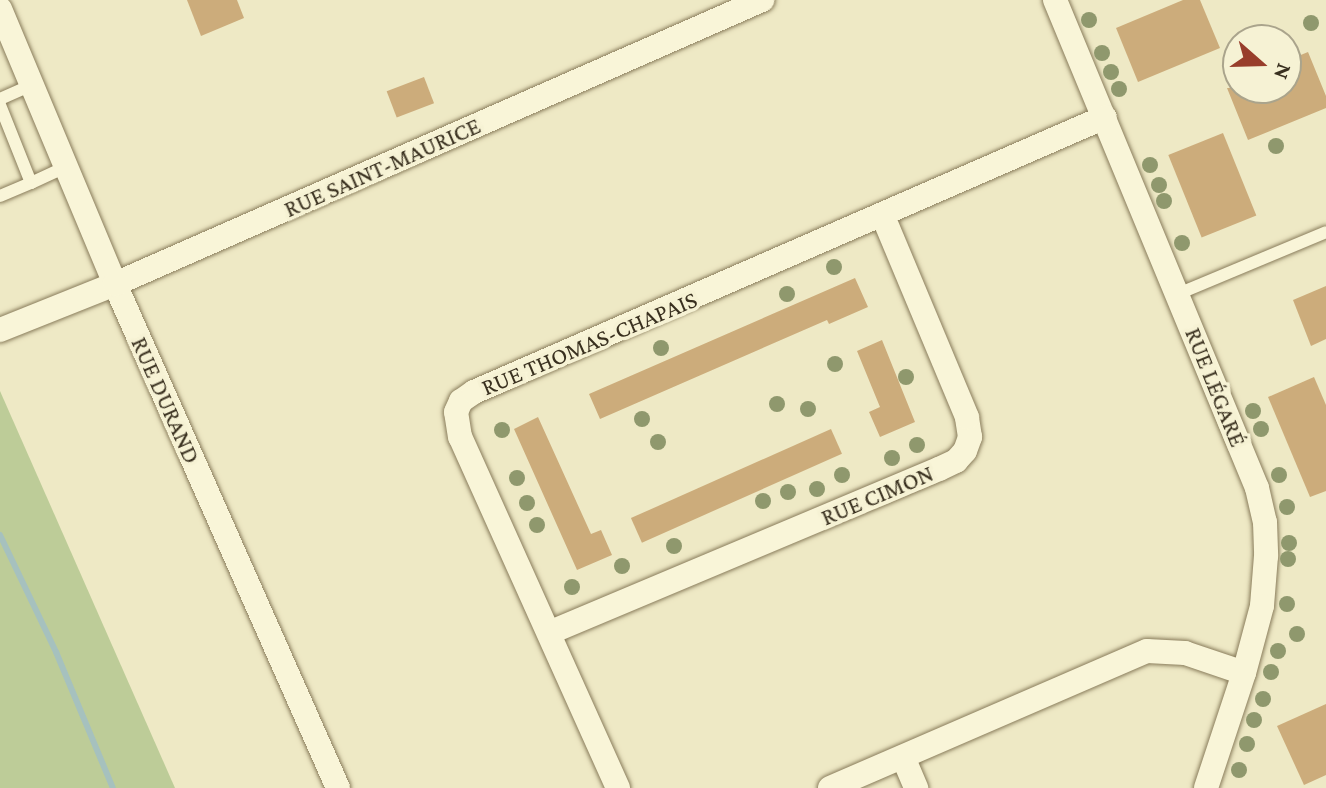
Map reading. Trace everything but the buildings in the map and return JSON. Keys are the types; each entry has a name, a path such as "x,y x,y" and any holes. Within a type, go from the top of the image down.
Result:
{"street":[{"name":"RUE SAINT-MAURICE","path":"0,330 115,284 762,0"},
{"name":"RUE LÉGARÉ","path":"1055,0 1257,488 1265,522 1262,606 1244,673 1206,788"},
{"name":"RUE DURAND","path":"0,9 115,284 338,788"},
{"name":"RUE THOMAS-CHAPAIS","path":"618,788 551,632 460,437 456,412 461,401 474,392 1105,117"},
{"name":"RUE CIMON","path":"551,632 947,465 965,451 970,437 967,417 883,216"},
{"path":"830,788 1147,651 1185,653 1244,673"},
{"path":"903,757 916,788"}],"lane":[{"path":"31,85 0,102 31,183"},
{"path":"0,196 66,167"},
{"path":"1178,294 1326,232"}],"green space":[{"path":"0,391 175,788 0,788"}],"waterway":[{"path":"0,535 56,652 113,788"}]}
